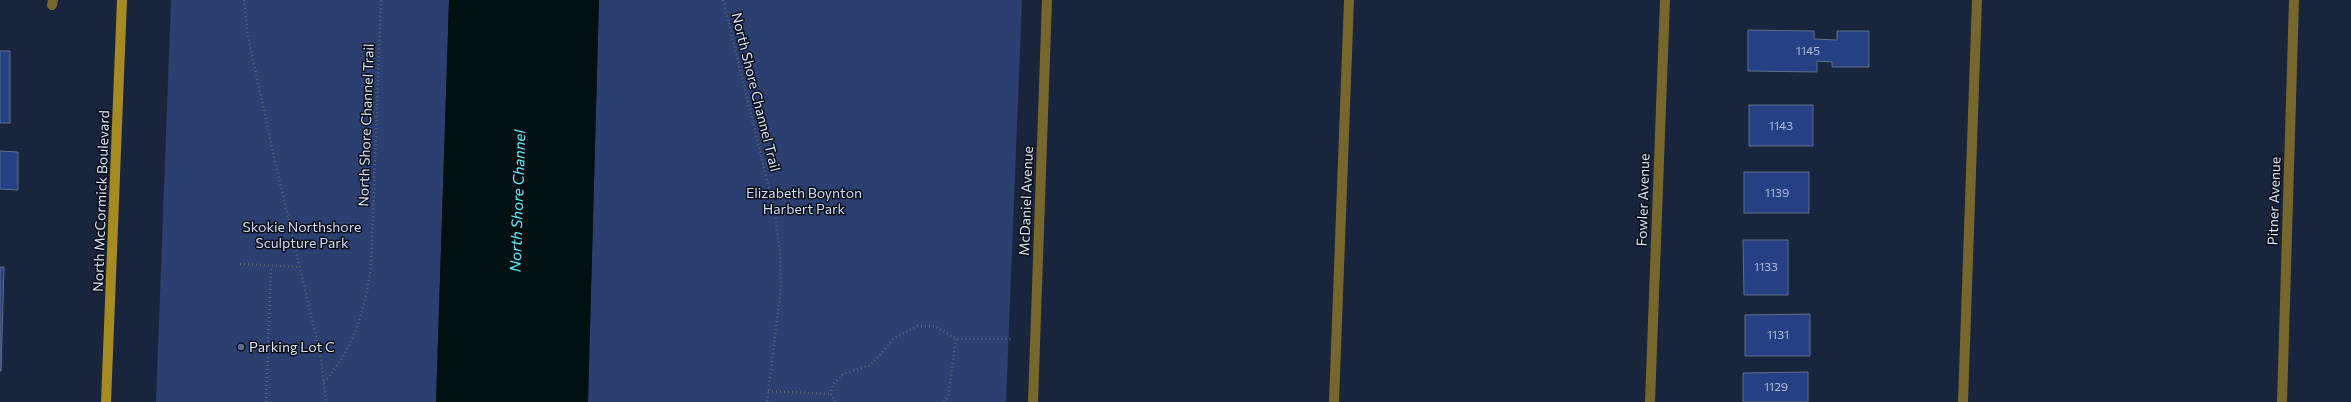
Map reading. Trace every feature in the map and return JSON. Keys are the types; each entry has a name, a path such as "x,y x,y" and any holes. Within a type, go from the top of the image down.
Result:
{"main road":[{"name":"North McCormick Boulevard","path":"106,402 122,0"}],"street":[{"name":"McDaniel Avenue","path":"1033,402 1047,0"},
{"path":"1334,402 1349,0"},
{"name":"Fowler Avenue","path":"1650,402 1665,0"},
{"path":"1964,402 1977,0"},
{"name":"Pitner Avenue","path":"2282,402 2294,0"}],"path":[{"path":"244,0 248,36 299,268 321,358 326,402"},
{"name":"North Shore Channel Trail","path":"324,382 337,367 356,334 365,303 371,267 381,0"},
{"name":"North Shore Channel Trail","path":"723,0 774,208 780,252 781,294 767,402"},
{"path":"240,264 299,268"},
{"path":"266,402 271,266"},
{"path":"835,402 830,394 833,384 843,374 871,364 894,338 918,326 935,326 956,339 1035,339"},
{"path":"944,402 948,397 956,339"},
{"path":"768,391 830,394"}],"green space":[{"name":"Skokie Northshore Sculpture Park","path":"171,0 449,0 436,402 156,402"},
{"name":"Elizabeth Boynton Harbert Park","path":"599,0 1022,0 1006,402 588,402"}],"water":[{"name":"North Shore Channel","path":"449,0 599,0 588,402 436,402"}],"building":[{"path":"1748,30 1814,31 1814,39 1837,40 1837,31 1869,31 1869,67 1832,67 1832,62 1817,61 1817,72 1748,71"},
{"path":"0,51 10,51 10,123 0,123"},
{"path":"1749,105 1813,105 1813,146 1749,146"},
{"path":"0,151 18,152 18,190 0,189"},
{"path":"1744,172 1809,172 1809,213 1744,213"},
{"path":"1743,240 1788,240 1788,295 1744,295"},
{"path":"0,267 4,267 1,371 0,371"},
{"path":"1810,314 1810,356 1745,356 1745,315"},
{"path":"1808,372 1808,402 1743,402 1743,373"}],"place":[{"name":"Parking Lot C","path":"241,347"}]}
